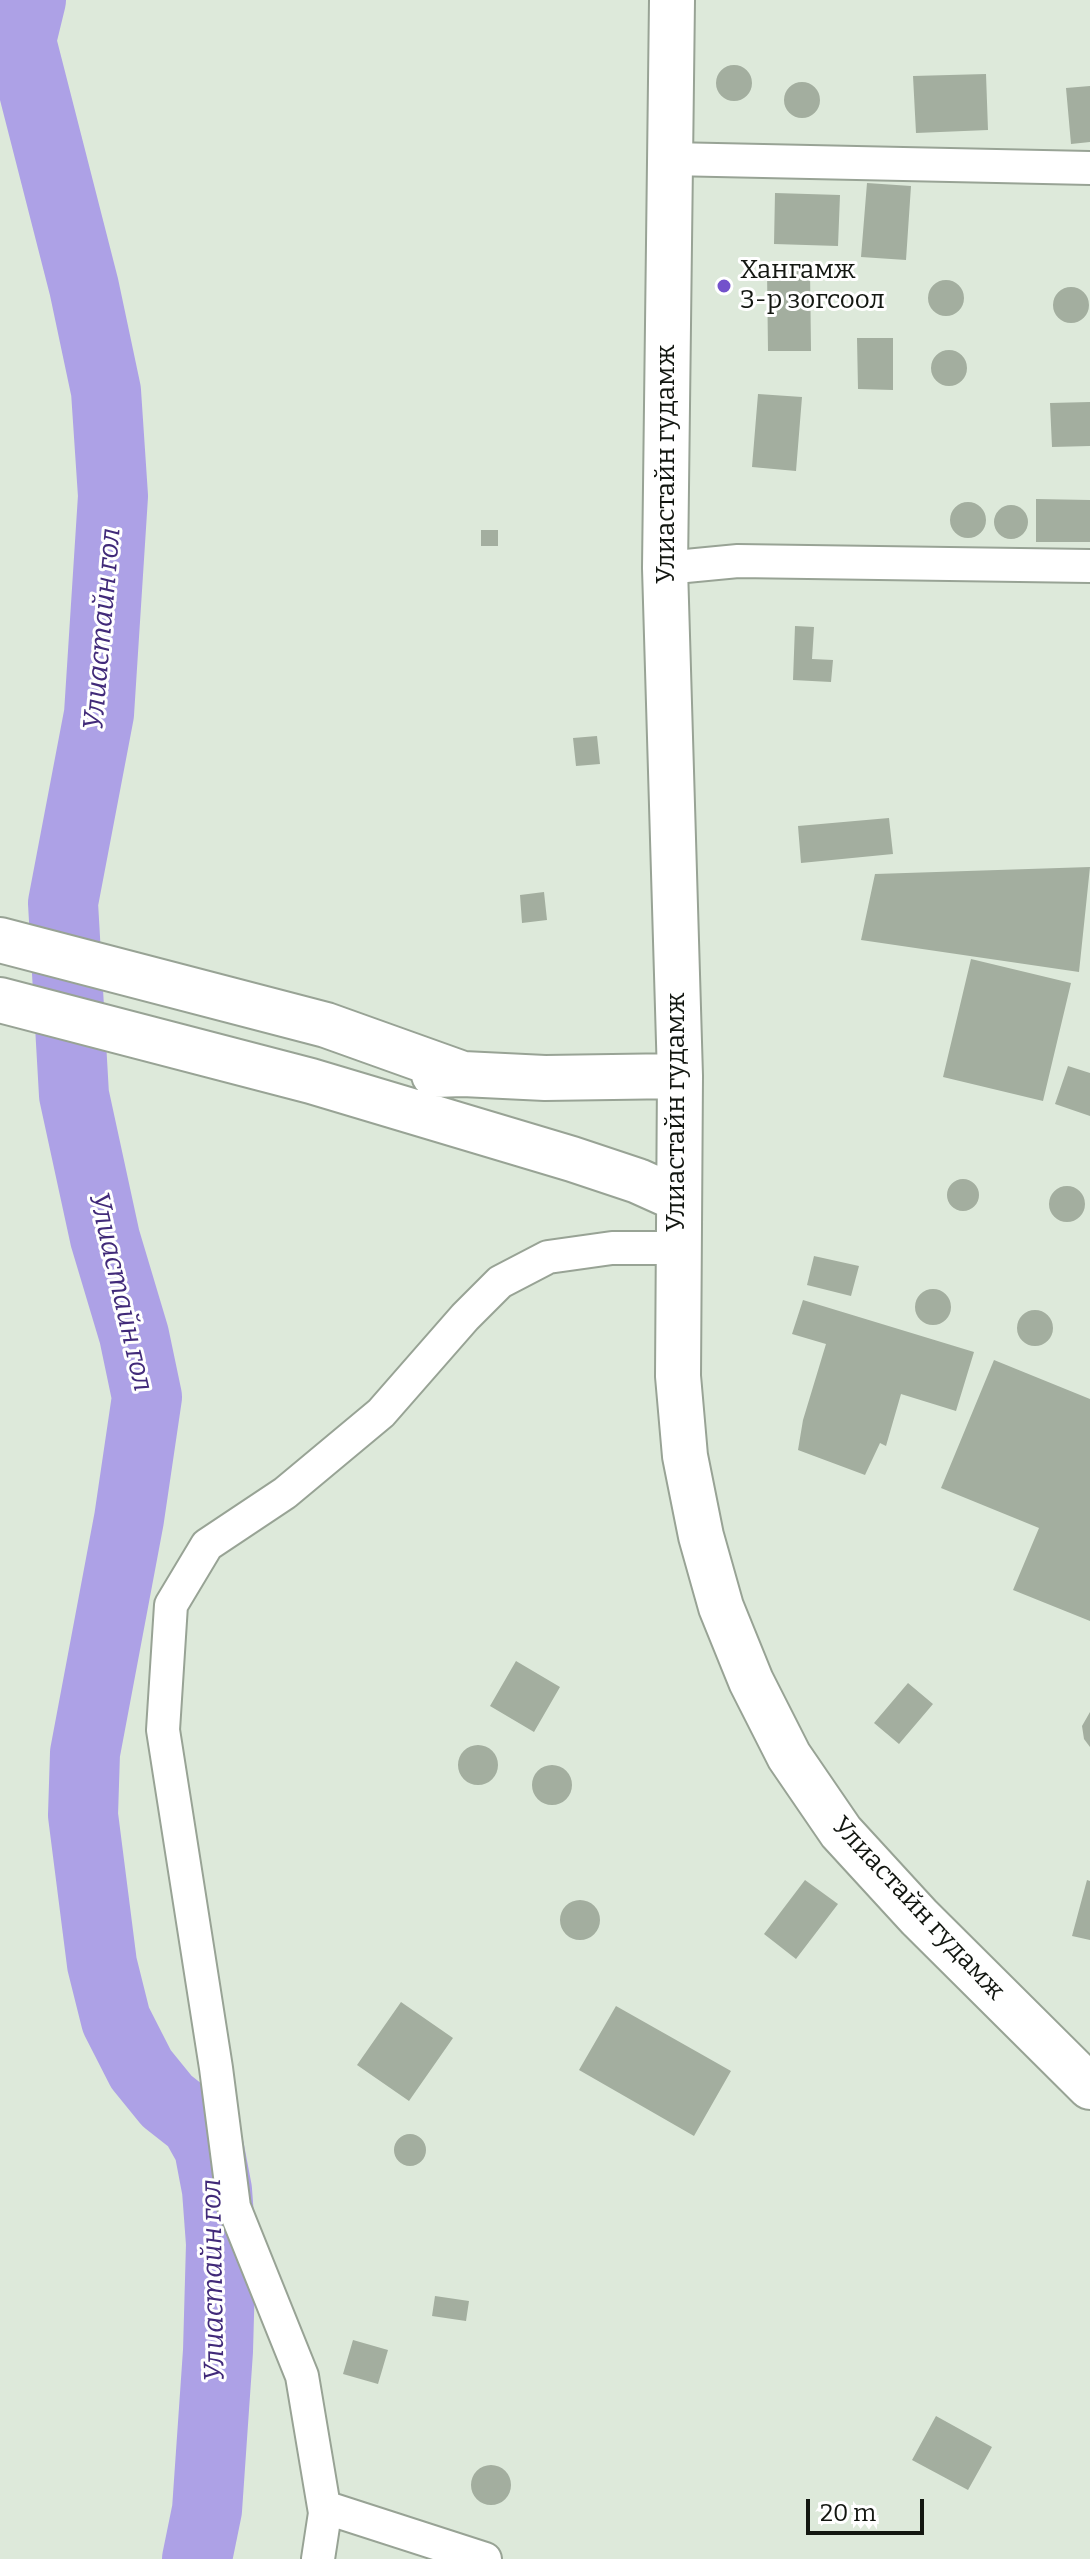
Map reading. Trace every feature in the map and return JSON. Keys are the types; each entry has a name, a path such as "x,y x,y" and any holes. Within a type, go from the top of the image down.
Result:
{"main road":[{"name":"Улиастайн гудамж","path":"672,0 665,568 680,1076 678,1376 685,1456 721,1607 751,1681 789,1756 841,1832 919,1917 1090,2087"},
{"path":"0,940 326,1025 463,1074"},
{"path":"0,1000 311,1081 572,1159 638,1181 678,1199"},
{"path":"311,1081 463,1074 545,1078 680,1076"}],"street":[{"path":"670,159 1090,168"},
{"path":"665,568 738,561 1090,566"},
{"path":"318,2559 324,2507 302,2376 234,2207 216,2068 163,1730 171,1605 207,1545 285,1493 381,1413 500,1282 548,1257 612,1248 677,1248"},
{"path":"324,2507 485,2559"}],"building":[{"path":"734,65 747,70 752,83 747,96 734,101 721,96 716,83 721,70"},
{"path":"986,74 988,130 916,133 913,76"},
{"path":"802,82 815,87 820,100 815,113 802,118 789,113 784,100 789,87"},
{"path":"1090,86 1090,142 1071,144 1066,88"},
{"path":"867,183 911,186 906,260 861,257"},
{"path":"775,193 840,195 838,246 774,244"},
{"path":"767,270 810,270 811,351 768,351"},
{"path":"946,280 958,286 964,298 958,310 946,316 934,310 928,298 934,286"},
{"path":"1071,287 1083,293 1089,305 1083,317 1071,323 1059,317 1053,305 1059,293"},
{"path":"857,338 893,338 893,390 858,389"},
{"path":"949,350 961,356 967,368 961,380 949,386 937,380 931,368 937,356"},
{"path":"758,394 802,397 796,471 752,467"},
{"path":"1090,402 1090,446 1052,447 1050,403"},
{"path":"1036,499 1090,500 1090,542 1036,542"},
{"path":"968,502 980,508 986,520 980,532 968,538 956,532 950,520 956,508"},
{"path":"1011,505 1023,510 1028,522 1023,534 1011,539 999,534 994,522 999,510"},
{"path":"481,530 498,530 498,546 481,546"},
{"path":"795,626 814,627 812,659 833,660 831,682 793,680"},
{"path":"597,736 600,764 576,766 573,738"},
{"path":"889,818 893,854 801,863 798,826"},
{"path":"1090,867 1079,972 861,940 875,874"},
{"path":"544,892 547,920 522,923 520,895"},
{"path":"971,959 1071,983 1043,1101 943,1077"},
{"path":"1068,1066 1090,1073 1090,1116 1055,1104"},
{"path":"963,1179 974,1184 979,1195 974,1206 963,1211 952,1206 947,1195 952,1184"},
{"path":"1067,1186 1080,1191 1085,1204 1080,1217 1067,1222 1054,1217 1049,1204 1054,1191"},
{"path":"814,1256 859,1266 851,1296 807,1285"},
{"path":"933,1289 945,1295 951,1307 945,1319 933,1325 921,1319 915,1307 921,1295"},
{"path":"803,1300 974,1352 956,1411 901,1394 886,1446 880,1443 865,1475 798,1450 803,1420 826,1344 792,1334"},
{"path":"1035,1310 1047,1316 1053,1328 1047,1340 1035,1346 1023,1340 1017,1328 1023,1316"},
{"path":"994,1360 1090,1399 1090,1621 1013,1590 1039,1528 941,1488"},
{"path":"516,1661 560,1687 534,1732 490,1706"},
{"path":"908,1683 933,1704 899,1744 874,1723"},
{"path":"1090,1712 1090,1747 1084,1739 1082,1726"},
{"path":"478,1745 492,1751 498,1765 492,1779 478,1785 464,1779 458,1765 464,1751"},
{"path":"552,1765 566,1771 572,1785 566,1799 552,1805 538,1799 532,1785 538,1771"},
{"path":"805,1880 838,1904 796,1959 764,1934"},
{"path":"1087,1880 1090,1881 1090,1940 1072,1936"},
{"path":"580,1900 594,1906 600,1920 594,1934 580,1940 566,1934 560,1920 566,1906"},
{"path":"401,2002 453,2038 409,2101 357,2065"},
{"path":"616,2006 731,2071 694,2136 579,2070"},
{"path":"410,2134 421,2139 426,2150 421,2161 410,2166 399,2161 394,2150 399,2139"},
{"path":"435,2296 469,2301 466,2321 432,2316"},
{"path":"353,2340 388,2350 378,2384 343,2374"},
{"path":"936,2416 992,2447 968,2490 912,2460"},
{"path":"491,2465 505,2471 511,2485 505,2499 491,2505 477,2499 471,2485 477,2471"}],"waterway":[{"name":"Улиастайн гол","path":"31,0 21,41 84,287 106,391 113,496 99,714 63,903 74,1095 105,1238 134,1335 147,1397 129,1519 85,1753 83,1815 102,1964 116,2020 141,2069 167,2101 195,2123 209,2148 217,2190 221,2244 218,2351 207,2510 197,2559"}],"place":[{"name":"Хангамж 3-р зогсоол","path":"724,286"}]}
